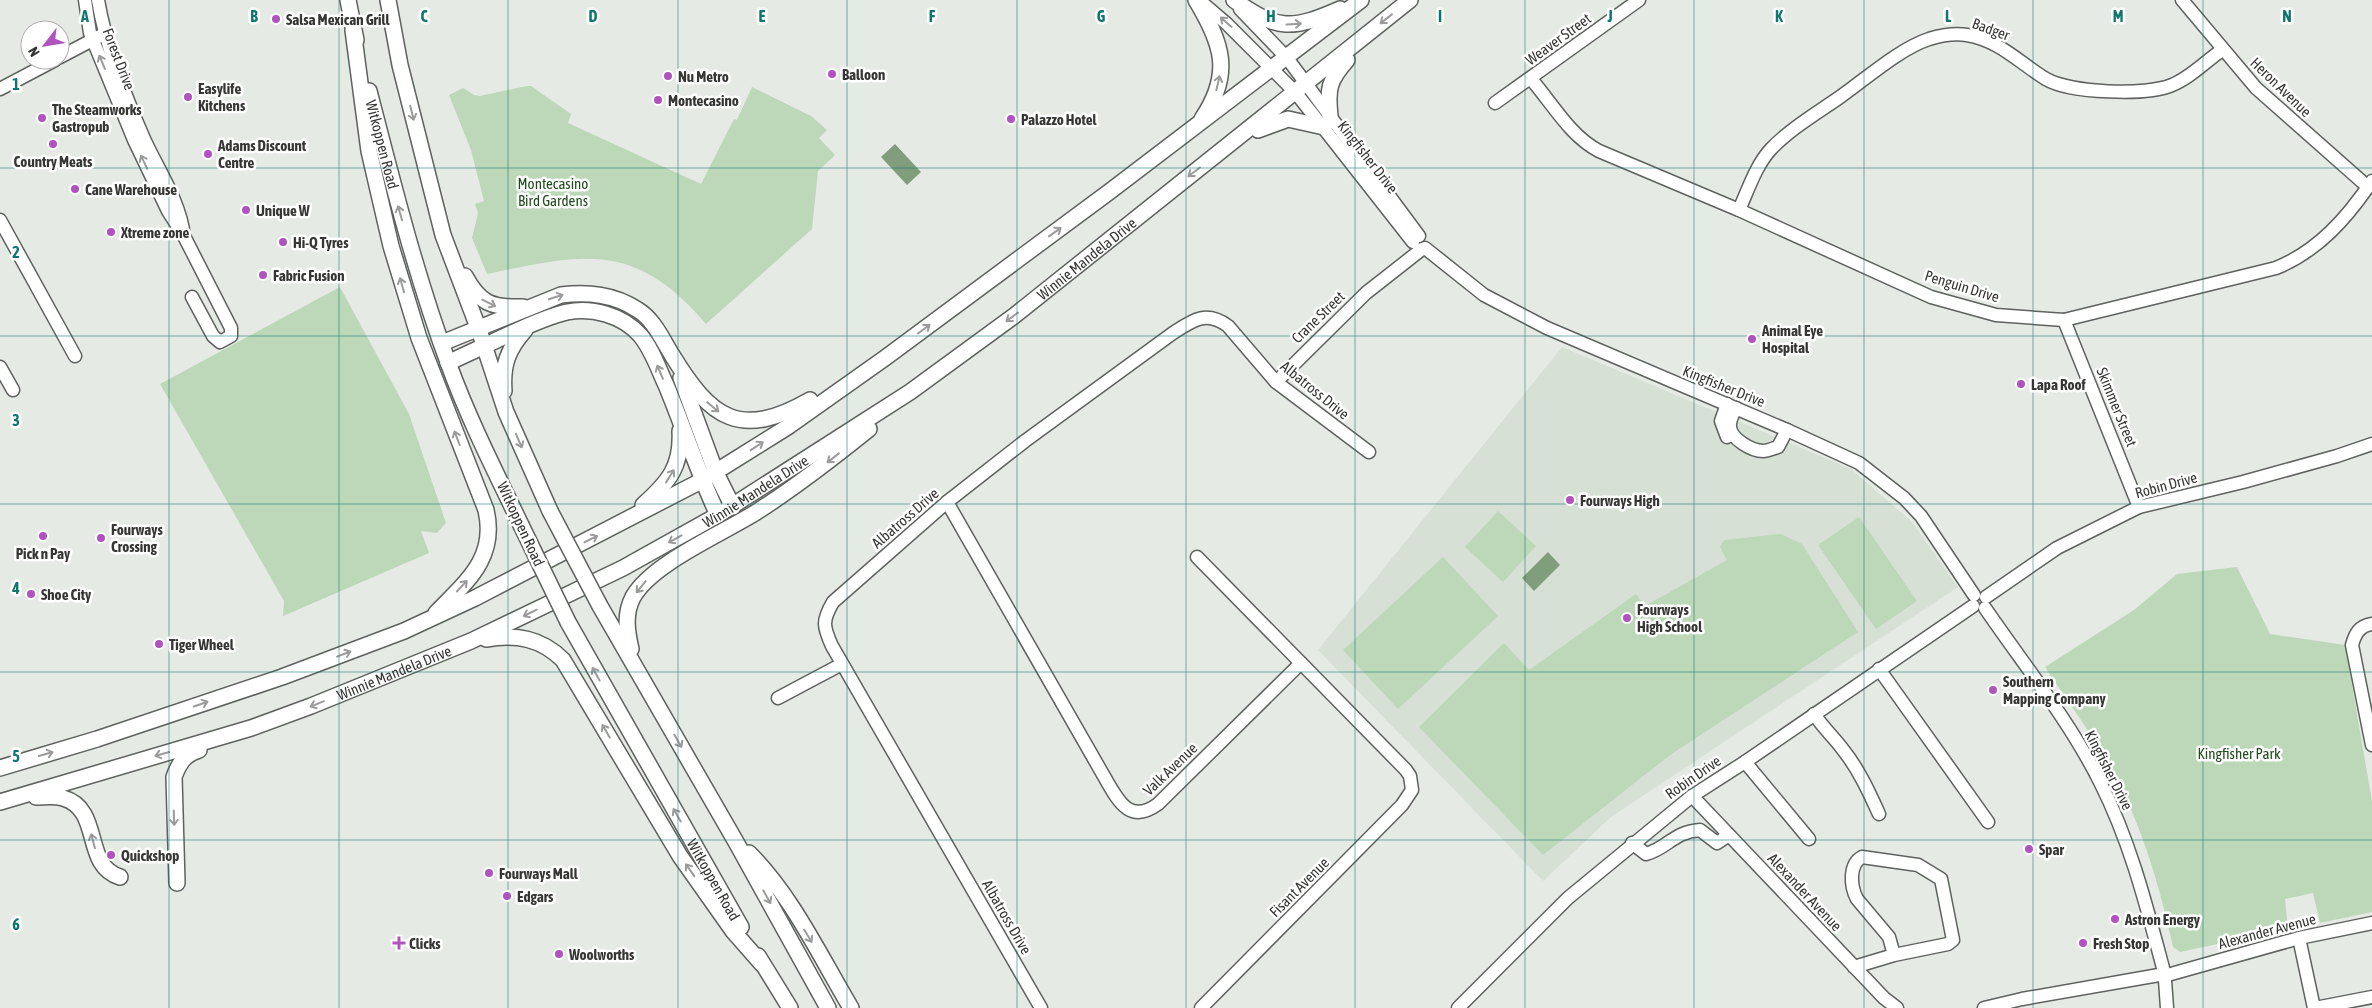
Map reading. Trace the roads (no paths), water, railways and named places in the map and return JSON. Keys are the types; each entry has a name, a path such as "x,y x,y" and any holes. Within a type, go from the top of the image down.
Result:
{"main road":[{"name":"Witkoppen Road","path":"348,0 353,30 392,186 417,272 448,363 521,525 568,622 762,964 790,1008"},
{"path":"388,0 400,66 443,235 479,330 506,412 550,511 600,606 736,842 828,1008"},
{"path":"1197,126 1215,95 1222,60 1219,42 1198,0"},
{"path":"1232,0 1254,14 1286,25 1300,25 1321,18 1356,0"},
{"path":"0,768 97,739 273,680 428,621 623,523 701,481 789,426 886,358 1197,126 1361,0"},
{"name":"Winnie Mandela Drive","path":"6,800 251,728 311,706 472,641 623,568 718,516 910,392 1014,316 1134,219 1301,89 1361,38 1410,0"},
{"path":"353,30 369,151 391,246 419,338 486,510 489,524 486,552 478,567 428,621"},
{"path":"1233,142 1268,125 1288,119 1327,122 1330,82 1361,38"},
{"path":"443,235 471,287 484,301 503,308 529,307"},
{"path":"442,343 479,330 529,307 561,295 582,293 606,296 638,310 658,332 692,386 711,407 726,417 754,422 786,414 886,358"},
{"path":"448,363 529,325 567,312 585,311 605,314 628,324 640,335 652,353 679,417 701,481 718,516"},
{"path":"506,412 503,377 507,355 529,325"},
{"path":"672,356 716,472 733,506"},
{"path":"653,698 631,649 627,632 628,612 633,598 642,585 657,570 758,511 811,475 900,403 910,392"},
{"path":"623,523 658,492 670,478 681,447 679,417"},
{"path":"472,641 498,637 523,637 550,648 563,660 680,856 733,931 762,964"},
{"path":"177,883 173,787 177,769 187,755 192,752 232,739 251,728"},
{"path":"6,800 57,796 77,805 88,821 100,864 108,872 120,878"},
{"path":"736,842 758,862 787,902 851,1008"},
{"path":"778,990 783,1008"}],"street":[{"name":"Forest Drive","path":"85,0 92,36 136,145 175,224 184,236 231,328 232,333 227,340 220,342 213,336 192,297"},
{"name":"Forest Drive","path":"98,0 104,30 142,133 180,215 184,236"},
{"path":"1198,0 1228,24 1273,68 1301,89"},
{"path":"1232,0 1287,58 1301,89"},
{"name":"Weaver Street","path":"1495,103 1639,0"},
{"name":"Heron Avenue","path":"2182,0 2222,50 2256,88 2370,184"},
{"path":"70,44 104,30"},
{"name":"Badger","path":"1739,210 1762,162 1784,137 1885,65 1928,39 1954,34 1985,40 2023,61 2047,79 2078,90 2155,90 2166,87 2177,83 2222,50"},
{"path":"70,50 92,36"},
{"path":"0,79 20,69"},
{"path":"0,89 36,70"},
{"name":"Penguin Drive","path":"1531,79 1570,128 1591,147 1739,210 1931,297 1996,315 2064,320 2276,268 2296,260 2325,239 2370,184"},
{"name":"Kingfisher Drive","path":"1301,89 1419,244 1484,295 1546,328 1787,430 1859,463 1904,498 1921,516 1979,602 2070,729 2100,781 2131,852 2165,974 2167,1008"},
{"path":"0,220 75,356"},
{"name":"Crane Street","path":"1276,382 1419,244"},
{"name":"Albatross Drive","path":"1041,1008 842,664 825,630 824,617 833,602 947,502 1033,436 1173,333 1194,320 1206,317 1218,319 1228,326 1276,382 1369,452"},
{"name":"Skimmer Street","path":"2064,320 2139,507"},
{"path":"0,367 13,390"},
{"path":"1731,406 1721,421 1723,429 1733,445 1742,452 1760,458 1771,454 1778,447 1787,430"},
{"name":"Robin Drive","path":"1458,1008 1568,898 1632,843 1692,796 1745,762 2057,548 2139,507 2243,482 2337,456 2372,444"},
{"name":"Valk Avenue","path":"947,502 1105,778 1120,803 1128,810 1142,812 1158,804 1301,663"},
{"path":"1197,557 1301,663"},
{"path":"2372,624 2359,630 2352,645 2372,745"},
{"name":"Fisant Avenue","path":"1201,1008 1402,805 1410,794 1412,784 1406,770 1301,663"},
{"path":"778,698 842,664"},
{"path":"1879,669 1988,822"},
{"path":"1814,714 1824,729 1845,752 1864,782 1879,814"},
{"path":"1745,762 1809,839"},
{"name":"Alexander Avenue","path":"1692,796 1854,967 1884,998 1897,1008"},
{"path":"1632,843 1646,854 1678,834 1690,831 1700,830 1718,843 1729,835"},
{"path":"1854,967 1894,954 1948,944 1953,940 1941,879 1937,875 1918,866 1862,857 1852,866 1855,896 1889,937 1894,954"},
{"name":"Alexander Avenue","path":"1984,1008 2022,999 2165,974 2299,938 2372,923"},
{"path":"2299,938 2314,1008 2372,997"}],"place":[{"name":"Salsa Mexican Grill","path":"276,19"},
{"name":"Balloon","path":"832,74"},
{"name":"Nu Metro","path":"668,76"},
{"name":"Easylife Kitchens","path":"188,97"},
{"name":"Montecasino","path":"658,100"},
{"name":"The Steamworks Gastropub","path":"42,118"},
{"name":"Palazzo Hotel","path":"1011,119"},
{"name":"Country Meats","path":"53,144"},
{"name":"Adams Discount Centre","path":"208,154"},
{"name":"Cane Warehouse","path":"75,189"},
{"name":"Unique W","path":"246,210"},
{"name":"Xtreme zone","path":"111,232"},
{"name":"Hi-Q Tyres","path":"283,242"},
{"name":"Fabric Fusion","path":"263,275"},
{"name":"Animal Eye Hospital","path":"1752,339"},
{"name":"Lapa Roof","path":"2021,384"},
{"name":"Fourways High","path":"1570,500"},
{"name":"Pick n Pay","path":"43,536"},
{"name":"Fourways Crossing","path":"101,538"},
{"name":"Shoe City","path":"31,594"},
{"name":"Fourways High School","path":"1627,618"},
{"name":"Tiger Wheel","path":"159,644"},
{"name":"Southern Mapping Company","path":"1993,690"},
{"name":"Spar","path":"2029,849"},
{"name":"Quickshop","path":"111,855"},
{"name":"Fourways Mall","path":"489,873"},
{"name":"Edgars","path":"507,896"},
{"name":"Astron Energy","path":"2115,919"},
{"name":"Clicks","path":"399,943"},
{"name":"Fresh Stop","path":"2083,943"},
{"name":"Woolworths","path":"559,954"}],"park label":[{"name":"Montecasino Bird Gardens","path":"553,192"},
{"name":"Kingfisher Park","path":"2239,753"}]}
